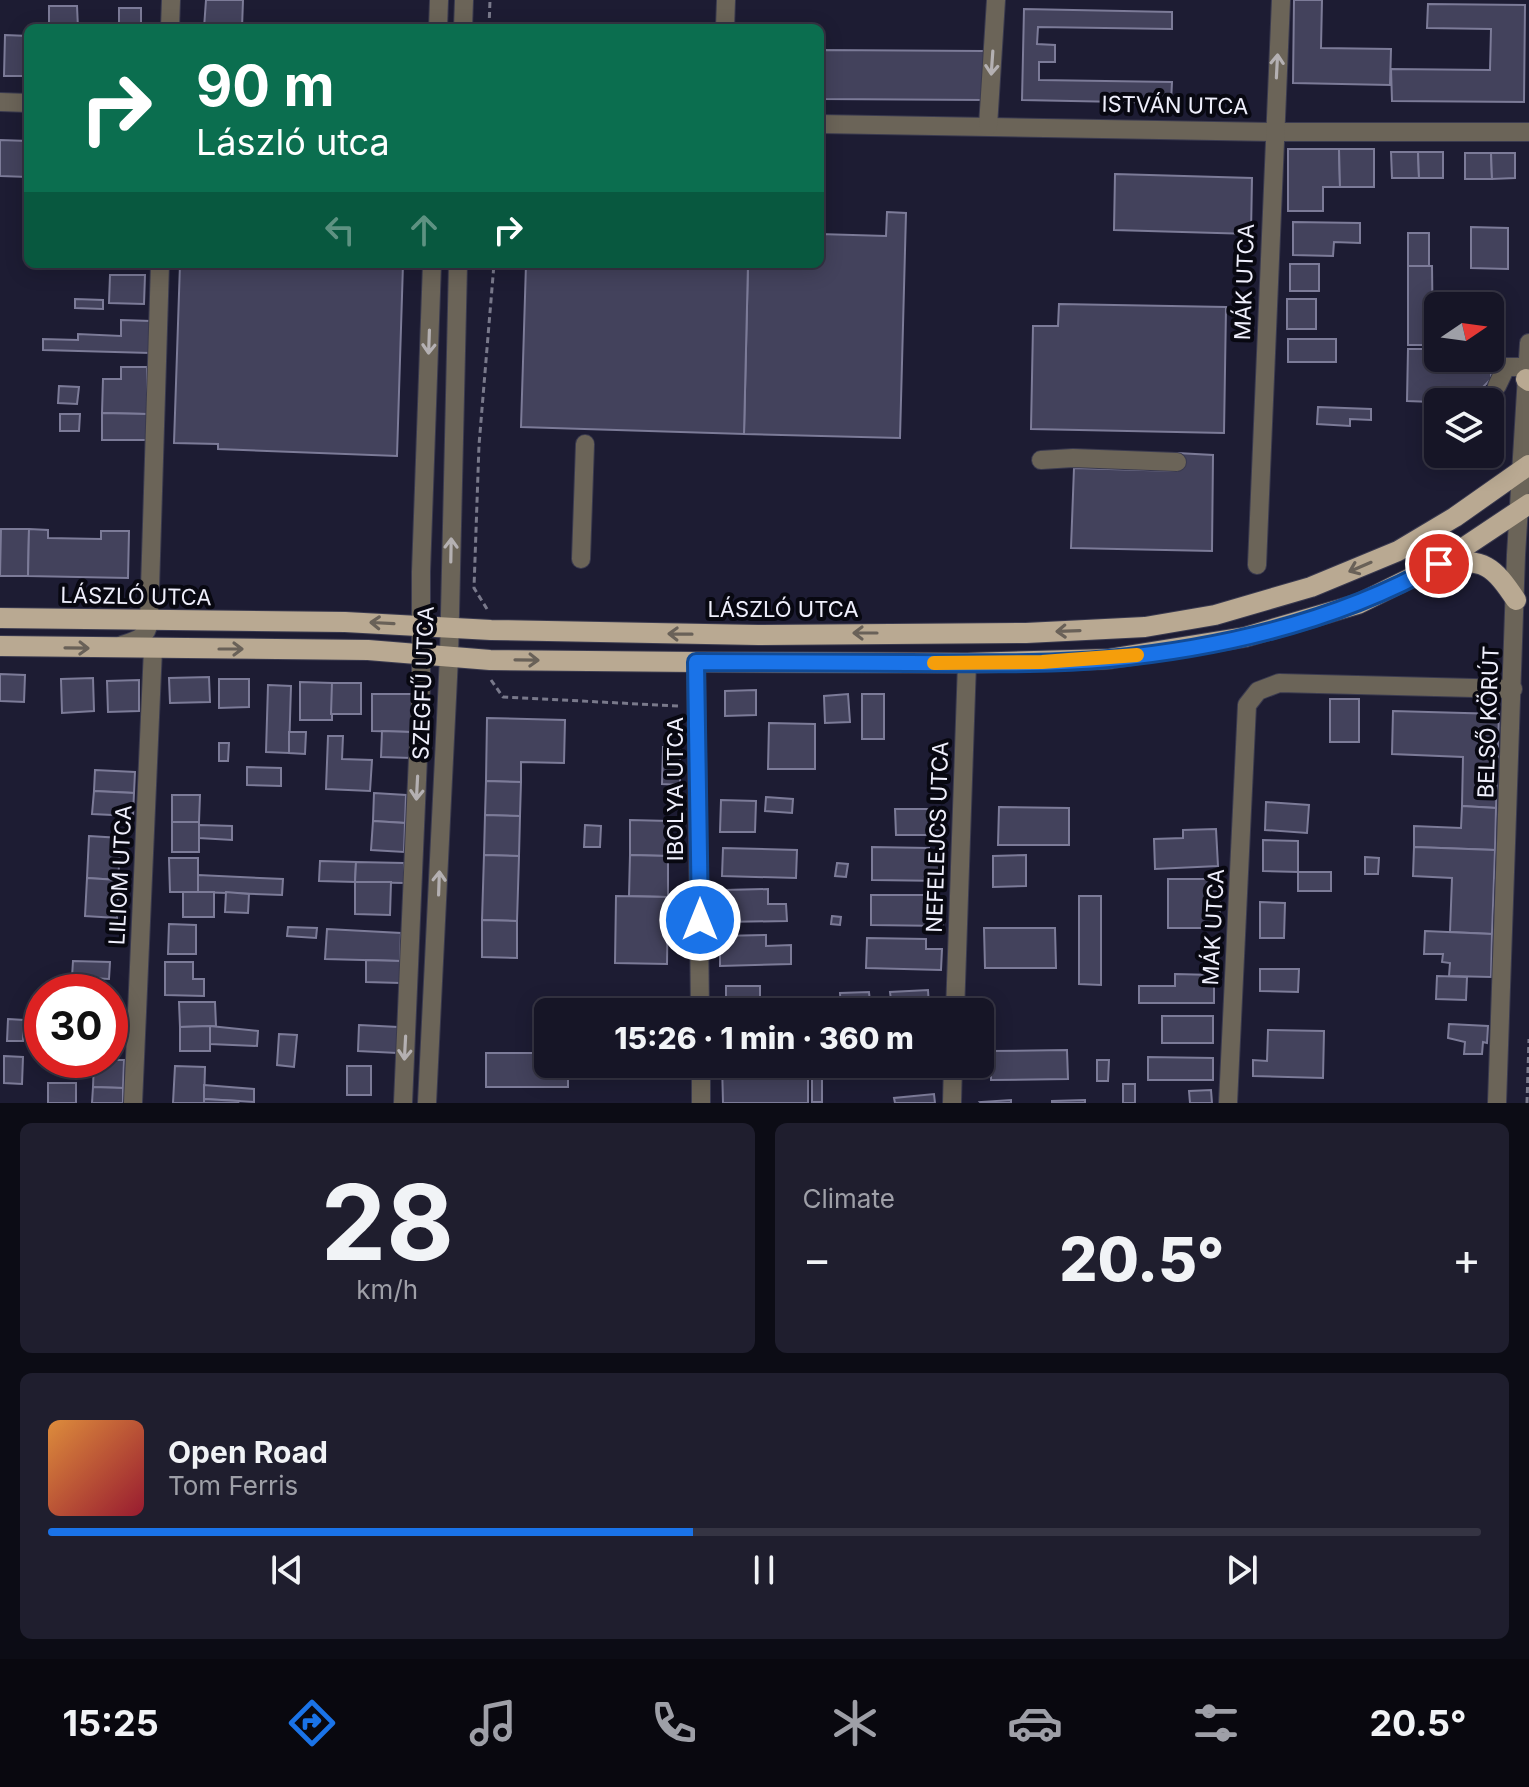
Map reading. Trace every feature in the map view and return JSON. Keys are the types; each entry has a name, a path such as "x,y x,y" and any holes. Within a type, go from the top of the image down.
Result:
{"main road":[{"name":"LÁSZLÓ UTCA","path":"0,618 358,622 449,628 758,635 1026,633 1145,627 1215,615 1298,591 1398,551 1455,517 1526,467"},
{"path":"0,646 368,650 449,657 696,662 967,663 1108,659 1245,637 1358,604 1439,564 1524,508"},
{"path":"1439,564 1466,560 1487,566 1500,577 1516,600"}],"street":[{"path":"170,24 171,0"},
{"path":"438,24 439,0"},
{"path":"463,24 464,0"},
{"path":"725,24 726,0"},
{"path":"988,126 996,0"},
{"name":"MÁK UTCA","path":"1257,565 1281,0"},
{"path":"0,102 24,103"},
{"name":"ISTVÁN UTCA","path":"824,124 1274,132 1529,132"},
{"path":"111,648 142,637 149,621 160,268"},
{"name":"SZEGFŰ UTCA","path":"403,1103 421,704 419,626 432,268"},
{"name":"SZEGFŰ UTCA","path":"427,1103 449,657 458,268"},
{"name":"BELSŐ KÖRÚT","path":"1497,1103 1529,343"},
{"path":"1497,386 1506,367 1527,376"},
{"path":"581,559 585,444"},
{"path":"1041,460 1073,458 1177,462"},
{"name":"LILIOM UTCA","path":"133,1103 153,649"},
{"name":"IBOLYA UTCA","path":"696,662 700,998"},
{"name":"NEFELEJCS UTCA","path":"955,998 967,663"},
{"name":"MÁK UTCA","path":"1228,1103 1247,705 1258,691 1279,683 1513,689"},
{"path":"701,1078 701,1103"},
{"path":"952,1103 953,1078"}],"path":[{"path":"489,24 490,0"},
{"path":"490,615 474,588 479,445 494,268"},
{"path":"490,678 503,697 698,706"},
{"path":"1527,1103 1529,1039"}],"building":[{"path":"206,0 243,0 242,24 204,24"},
{"path":"1294,0 1322,0 1321,48 1391,49 1390,85 1293,83"},
{"path":"1428,4 1525,5 1524,102 1392,101 1391,69 1490,70 1491,29 1427,28"},
{"path":"49,6 77,6 78,24 49,24"},
{"path":"119,8 141,8 141,24 119,24"},
{"path":"1024,9 1172,12 1172,29 1038,27 1037,44 1055,45 1055,62 1039,62 1039,80 1172,82 1171,103 1022,100"},
{"path":"5,35 24,36 24,76 4,76"},
{"path":"824,50 984,51 984,100 824,99"},
{"path":"0,140 24,141 24,177 0,176"},
{"path":"1288,149 1339,149 1340,187 1323,187 1323,211 1288,211"},
{"path":"1339,149 1374,149 1374,187 1340,187"},
{"path":"1391,152 1418,152 1419,178 1392,178"},
{"path":"1418,152 1443,152 1443,178 1419,178"},
{"path":"1465,153 1491,153 1492,179 1465,179"},
{"path":"1491,153 1515,153 1515,178 1492,179"},
{"path":"1115,174 1252,178 1251,234 1114,230"},
{"path":"887,212 906,213 900,438 744,434 748,268 824,268 824,234 886,236"},
{"path":"1293,222 1360,223 1360,243 1334,242 1333,256 1293,255"},
{"path":"1471,227 1508,228 1508,269 1471,268"},
{"path":"1408,233 1429,233 1429,266 1408,266"},
{"path":"1290,264 1319,264 1319,291 1290,291"},
{"path":"1408,266 1432,266 1432,292 1424,292 1424,345 1408,345"},
{"path":"180,268 403,268 397,456 218,449 218,444 174,443"},
{"path":"526,268 748,268 744,434 521,427"},
{"path":"110,275 145,275 144,304 109,303"},
{"path":"75,299 103,300 103,309 75,308"},
{"path":"1287,299 1316,299 1316,329 1287,329"},
{"path":"1059,304 1226,307 1224,433 1031,429 1033,326 1058,326"},
{"path":"121,320 151,321 150,353 43,350 43,339 78,340 78,334 121,336"},
{"path":"1288,339 1336,339 1336,362 1288,362"},
{"path":"1408,349 1424,349 1424,372 1491,372 1491,379 1482,388 1424,388 1424,402 1407,401"},
{"path":"121,367 147,367 147,414 102,413 103,379 121,379"},
{"path":"59,386 79,387 77,404 58,403"},
{"path":"1318,407 1371,409 1371,420 1350,419 1350,426 1317,424"},
{"path":"102,413 147,414 147,440 102,440"},
{"path":"60,414 80,414 79,431 60,431"},
{"path":"1177,453 1213,455 1212,551 1071,548 1074,468 1177,471"},
{"path":"1,529 29,529 28,576 0,576"},
{"path":"29,529 48,530 48,538 101,539 101,531 129,531 128,578 28,576"},
{"path":"0,674 25,675 24,702 0,701"},
{"path":"209,677 210,702 170,703 169,678"},
{"path":"93,678 94,711 62,713 61,679"},
{"path":"219,679 249,679 249,707 219,708"},
{"path":"139,680 139,711 108,712 107,681"},
{"path":"300,682 332,683 332,720 300,720"},
{"path":"332,683 361,683 361,714 331,714"},
{"path":"268,685 291,686 289,753 266,752"},
{"path":"756,690 756,715 725,716 725,691"},
{"path":"372,694 412,694 411,732 372,731"},
{"path":"848,694 850,722 825,723 824,696"},
{"path":"862,694 884,694 884,739 862,739"},
{"path":"1330,699 1359,699 1359,742 1330,742"},
{"path":"1393,711 1499,714 1496,808 1462,806 1463,757 1392,754"},
{"path":"487,718 565,720 564,763 521,762 521,782 486,781"},
{"path":"769,723 815,724 815,769 768,769"},
{"path":"382,731 411,732 411,758 381,757"},
{"path":"289,732 306,732 305,754 289,753"},
{"path":"328,736 343,736 342,759 372,760 370,791 326,789"},
{"path":"219,743 229,743 228,761 219,761"},
{"path":"663,747 680,747 680,785 662,784"},
{"path":"247,767 281,768 281,786 247,785"},
{"path":"95,770 135,772 134,793 94,791"},
{"path":"486,781 521,782 520,816 485,815"},
{"path":"94,791 134,793 133,816 92,814"},
{"path":"374,793 406,795 405,823 373,821"},
{"path":"172,795 200,795 199,822 172,822"},
{"path":"766,797 793,799 792,813 765,811"},
{"path":"721,800 756,801 755,832 720,832"},
{"path":"1266,802 1309,805 1307,833 1265,830"},
{"path":"1462,806 1496,808 1495,850 1414,847 1414,826 1461,828"},
{"path":"999,807 1069,808 1069,845 998,845"},
{"path":"895,809 928,809 928,814 940,813 941,835 896,835"},
{"path":"485,815 520,816 519,856 484,855"},
{"path":"630,820 669,821 668,856 630,855"},
{"path":"373,821 405,823 404,852 371,850"},
{"path":"172,822 199,822 199,852 172,852"},
{"path":"199,825 232,826 232,840 199,838"},
{"path":"585,825 601,826 600,847 584,847"},
{"path":"1216,829 1218,866 1155,869 1154,839 1183,838 1183,830"},
{"path":"89,836 121,838 118,880 87,878"},
{"path":"1263,840 1298,841 1298,872 1263,871"},
{"path":"872,847 929,848 929,856 935,856 935,861 946,861 946,881 872,880"},
{"path":"1414,847 1495,850 1492,934 1450,932 1452,878 1413,876"},
{"path":"723,848 797,850 796,878 722,876"},
{"path":"484,855 519,856 517,921 482,920"},
{"path":"630,855 668,856 668,897 629,896"},
{"path":"1026,855 1026,886 993,887 993,856"},
{"path":"1365,857 1379,858 1378,874 1365,874"},
{"path":"169,858 198,858 198,892 170,892"},
{"path":"320,861 356,862 355,882 319,881"},
{"path":"356,862 404,863 404,883 355,882"},
{"path":"837,863 848,864 846,877 835,876"},
{"path":"1298,872 1331,872 1331,891 1298,891"},
{"path":"198,875 283,879 282,895 198,892"},
{"path":"87,878 118,880 117,918 85,916"},
{"path":"1168,879 1220,879 1220,928 1168,928"},
{"path":"355,882 391,882 390,915 355,914"},
{"path":"768,889 768,904 786,904 787,921 724,922 724,890"},
{"path":"183,892 214,892 214,917 183,917"},
{"path":"226,892 249,894 248,913 225,912"},
{"path":"871,895 927,895 927,906 943,906 943,926 871,925"},
{"path":"616,896 668,897 667,964 615,963"},
{"path":"1079,896 1101,896 1101,985 1079,984"},
{"path":"1260,902 1285,903 1284,938 1260,938"},
{"path":"832,916 841,917 840,925 831,924"},
{"path":"482,920 517,921 517,958 482,957"},
{"path":"169,924 196,925 196,954 168,954"},
{"path":"288,927 317,928 316,938 287,936"},
{"path":"984,928 1055,928 1056,968 985,968"},
{"path":"327,929 401,933 400,961 325,959"},
{"path":"1425,931 1492,934 1491,977 1449,976 1450,963 1442,962 1443,954 1424,954"},
{"path":"766,935 766,946 791,945 791,964 720,966 720,936"},
{"path":"867,938 926,939 926,949 942,949 941,970 866,968"},
{"path":"366,960 400,961 400,983 366,982"},
{"path":"73,961 110,962 109,974 72,974"},
{"path":"165,962 193,962 193,979 204,979 204,996 165,995"},
{"path":"1260,969 1299,969 1298,992 1260,991"},
{"path":"1175,974 1214,975 1214,1003 1139,1003 1139,986 1175,986"},
{"path":"1437,976 1467,977 1466,1000 1436,999"},
{"path":"726,986 760,986 760,998 726,998"},
{"path":"928,990 928,998 891,998 890,992"},
{"path":"869,992 870,998 840,998 840,993"},
{"path":"179,1002 215,1002 216,1026 180,1027"},
{"path":"1162,1016 1213,1016 1213,1043 1162,1043"},
{"path":"8,1019 24,1020 23,1041 7,1041"},
{"path":"1449,1024 1488,1026 1487,1043 1483,1042 1482,1054 1464,1054 1465,1042 1448,1038"},
{"path":"359,1025 398,1027 397,1053 358,1051"},
{"path":"210,1026 210,1051 180,1051 180,1027"},
{"path":"210,1026 258,1031 257,1046 210,1044"},
{"path":"1268,1030 1324,1031 1323,1078 1253,1076 1253,1060 1267,1061"},
{"path":"279,1034 297,1035 294,1067 277,1065"},
{"path":"1067,1050 1068,1079 991,1080 994,1078 994,1051"},
{"path":"486,1053 534,1053 534,1078 568,1078 568,1087 486,1087"},
{"path":"4,1056 23,1057 22,1084 4,1083"},
{"path":"1148,1057 1213,1058 1213,1080 1148,1080"},
{"path":"1097,1060 1109,1060 1108,1081 1097,1081"},
{"path":"175,1066 205,1067 204,1103 173,1103"},
{"path":"347,1066 371,1066 371,1095 347,1095"},
{"path":"93,1078 123,1078 123,1088 93,1087"},
{"path":"722,1078 808,1078 808,1103 723,1103"},
{"path":"812,1078 822,1078 822,1102 812,1102"},
{"path":"48,1083 76,1083 76,1103 48,1103"},
{"path":"1123,1084 1135,1084 1135,1103 1123,1103"},
{"path":"204,1085 254,1089 254,1102 204,1099"},
{"path":"93,1087 123,1088 123,1103 92,1103"},
{"path":"1211,1090 1212,1103 1190,1103 1189,1091"},
{"path":"934,1094 935,1103 895,1103 894,1098"},
{"path":"204,1099 239,1101 204,1103"},
{"path":"1011,1100 1011,1103 980,1102"},
{"path":"1085,1100 1085,1103 1052,1103 1052,1101"}],"slow traffic":[{"path":"934,663 1042,662 1137,655"}],"route":[{"path":"700,920 696,662 967,663 1108,659 1245,637 1358,604 1439,564"}]}
